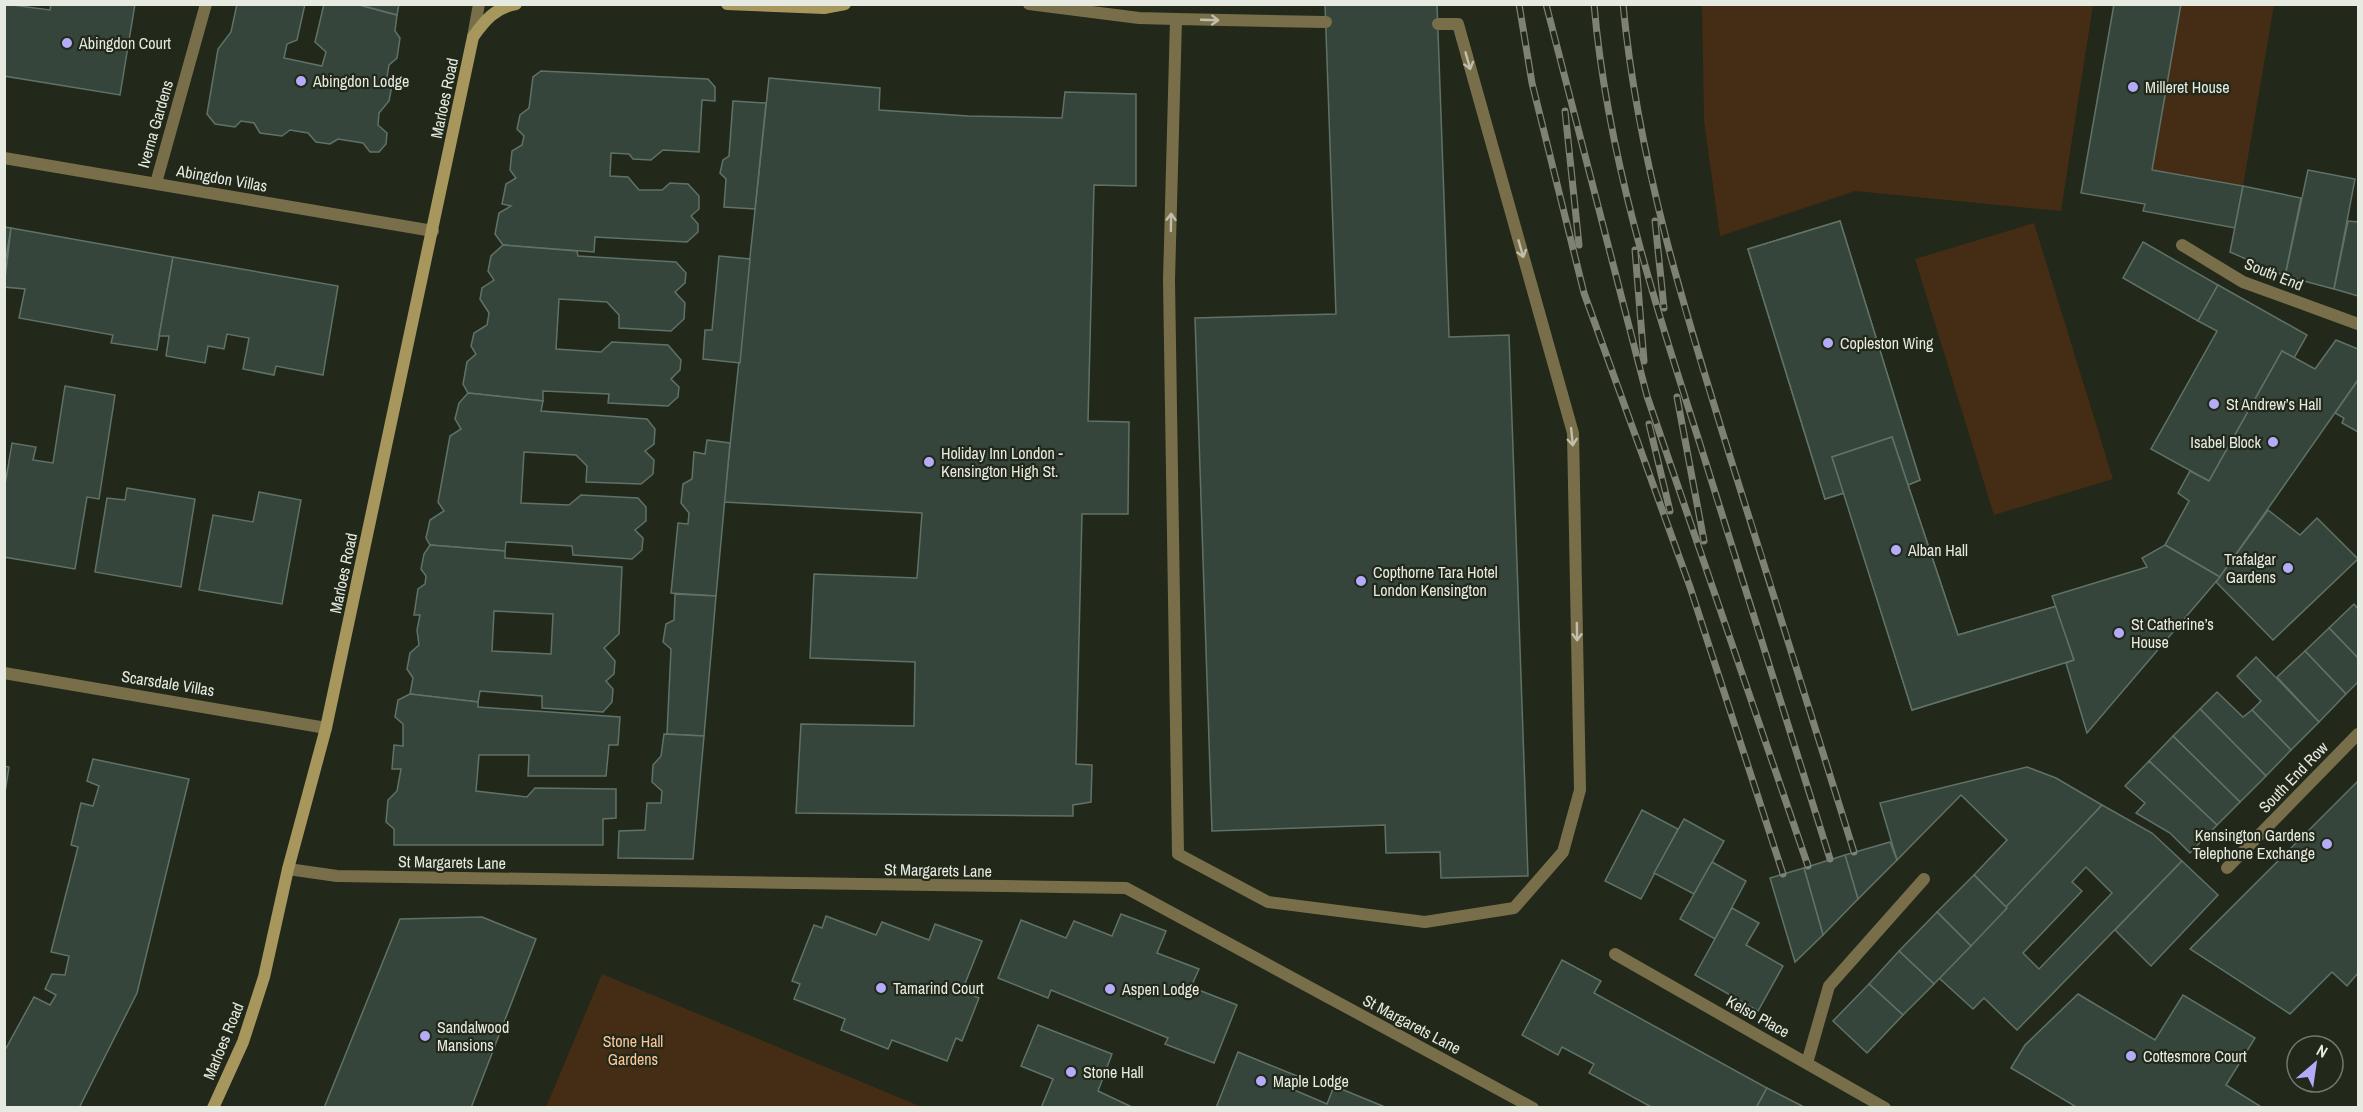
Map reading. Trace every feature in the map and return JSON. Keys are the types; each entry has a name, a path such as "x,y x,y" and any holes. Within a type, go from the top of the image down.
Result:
{"street":[{"name":"Iverna Gardens","path":"156,183 206,4"},
{"path":"473,37 479,4"},
{"path":"473,37 486,19 502,7 516,4"},
{"path":"727,4 824,8 845,4"},
{"path":"1029,4 1139,18 1326,22"},
{"path":"1176,19 1169,280 1178,854 1268,902 1425,922 1514,908 1563,852 1580,790 1573,433 1458,24 1438,24"},
{"name":"Marloes Road","path":"213,1107 243,1042 260,988 288,869 326,728 473,37"},
{"name":"Abingdon Villas","path":"4,158 433,231"},
{"name":"South End","path":"2182,246 2243,282 2358,324"},
{"name":"Scarsdale Villas","path":"4,673 326,728"},
{"name":"South End Row","path":"2226,868 2358,734"},
{"name":"St Margarets Lane","path":"288,869 337,876 1126,888 1533,1107"},
{"path":"1807,1063 1829,986 1924,879"},
{"name":"Kelso Place","path":"1615,954 1885,1107"}],"green space":[{"path":"1702,5 2093,5 2061,211 1855,191 1720,236 1704,121"},
{"path":"2181,5 2274,5 2243,186 2152,170"},
{"path":"2034,223 2113,479 1994,515 1915,259"},
{"name":"Stone Hall Gardens","path":"602,974 922,1107 546,1107"}],"building":[{"name":"Abingdon Court","path":"4,4 50,10 51,4 135,4 120,95 4,76"},
{"name":"Abingdon Lodge","path":"237,4 305,4 297,40 287,44 284,58 322,66 326,52 315,42 324,4 356,4 397,15 395,31 400,38 397,58 389,65 387,77 392,85 389,101 379,113 378,125 387,133 386,144 379,152 370,152 363,143 338,139 330,144 316,142 308,133 290,130 282,136 260,133 254,123 241,121 235,127 215,124 207,114 218,49 231,32"},
{"path":"356,4 399,4 397,15"},
{"name":"Copthorne Tara Hotel London Kensington","path":"1325,4 1437,4 1449,337 1509,335 1528,876 1441,878 1440,852 1386,853 1385,825 1212,831 1195,318 1336,314"},
{"name":"Milleret House","path":"2114,4 2181,4 2152,170 2243,186 2235,228 2143,211 2145,204 2081,193"},
{"path":"541,71 708,79 715,87 715,101 702,100 699,152 663,150 651,160 633,159 629,154 611,153 610,176 628,177 639,190 662,190 670,183 688,184 699,196 699,209 691,216 698,224 698,232 687,242 595,237 594,252 503,245 495,234 499,213 511,206 502,204 506,184 516,178 510,170 512,151 522,145 524,136 517,129 520,115 529,108 533,77"},
{"name":"Holiday Inn London - Kensington High St.","path":"769,78 880,88 879,110 968,116 1062,118 1065,92 1136,94 1136,186 1094,185 1088,421 1129,422 1128,514 1082,514 1076,764 1092,765 1091,802 1073,805 1073,816 796,813 801,724 914,726 915,662 810,658 814,574 917,578 922,513 724,502"},
{"path":"733,101 766,103 755,209 724,207 726,179 720,173 723,160 729,156"},
{"path":"2308,170 2355,179 2334,289 2285,276"},
{"path":"2243,186 2301,198 2285,276 2230,252"},
{"path":"1840,221 1920,480 1908,485 1958,635 2057,606 2074,660 1912,710 1844,493 1825,499 1748,249"},
{"name":"Copleston Wing","path":"1840,221 1920,480 1908,485 1892,437 1832,457 1844,493 1825,499 1748,249"},
{"path":"2348,221 2358,222 2358,296 2334,289"},
{"path":"4,227 11,228 4,270"},
{"path":"11,228 173,257 157,350 111,343 113,335 19,318 25,289 4,287"},
{"path":"2143,242 2218,285 2198,321 2123,278"},
{"path":"503,245 577,251 578,256 676,262 686,273 685,283 675,292 685,303 684,319 671,331 619,328 619,315 607,302 559,299 556,349 601,352 612,342 668,345 681,360 680,370 671,379 679,387 678,397 668,406 608,403 609,394 543,391 543,401 468,393 463,384 467,362 476,354 471,346 474,333 487,325 489,313 480,299 482,288 494,280 488,271 491,256"},
{"path":"719,256 750,259 740,363 703,359 705,330 712,330"},
{"path":"173,257 338,286 323,375 276,366 274,375 243,369 249,338 227,334 224,349 208,346 205,363 166,356 169,336 159,336"},
{"name":"St Andrew’s Hall","path":"2218,285 2307,335 2294,358 2282,351 2209,481 2151,449 2217,331 2198,321"},
{"name":"Isabel Block","path":"2336,340 2358,349 2358,380 2220,577 2165,545 2189,501 2178,493 2190,471 2209,481 2282,351 2315,369"},
{"path":"2358,380 2358,432 2342,423 2344,418 2335,413"},
{"path":"65,386 115,395 99,499 87,497 75,569 4,557 4,491 12,443 36,447 33,460 53,463"},
{"path":"468,393 543,401 541,411 647,419 655,429 654,444 645,451 654,460 653,474 641,484 586,482 587,466 576,455 524,452 521,503 569,505 581,495 638,498 646,507 646,521 635,530 643,538 642,550 632,559 573,555 572,546 506,542 505,551 430,545 426,538 430,520 444,511 438,502 450,436 461,429 455,419 459,403"},
{"name":"Alban Hall","path":"1892,437 1958,635 2057,606 2074,660 1912,710 1832,457"},
{"path":"707,440 730,443 716,596 671,593 678,523 688,524 689,513 681,503 683,484 692,479 694,452 705,454"},
{"path":"127,488 195,499 181,587 95,572 107,498 125,500"},
{"path":"259,492 301,500 282,604 199,590 213,515 253,522"},
{"name":"Trafalgar Gardens","path":"2268,510 2300,535 2317,518 2358,559 2273,640 2216,582"},
{"path":"430,545 505,551 505,558 622,567 619,634 604,648 615,661 614,674 606,681 613,689 612,702 603,712 542,708 542,696 480,691 478,702 410,694 413,678 407,669 410,653 419,645 417,630 420,615 414,615 418,589 425,584 426,576 421,569 424,554","holes":["494,611 553,614 551,654 492,651"]},
{"name":"St Catherine’s House","path":"2165,545 2220,577 2087,733 2066,663 2074,660 2052,596 2147,567 2142,558"},
{"path":"675,594 716,596 704,736 667,734 671,649 663,642 666,624 674,620"},
{"path":"2354,604 2358,609 2358,658 2329,628"},
{"path":"2329,628 2358,658 2358,682 2346,694 2305,651"},
{"path":"2305,651 2346,694 2319,722 2277,677"},
{"path":"2256,657 2319,722 2291,750 2252,710 2261,701 2237,676"},
{"path":"2217,692 2243,717 2252,710 2291,750 2266,776 2200,709"},
{"path":"410,694 478,702 478,707 620,717 618,745 609,745 606,776 528,776 529,755 479,755 476,791 527,797 535,788 616,789 616,818 603,819 603,845 394,845 394,829 386,822 388,800 397,791 401,769 392,769 394,745 403,746 403,724 395,717 398,700"},
{"path":"2200,709 2266,776 2240,802 2173,736"},
{"path":"664,734 704,736 693,859 618,858 619,831 645,830 647,803 661,803 662,791 652,782 653,765 661,756"},
{"path":"2173,736 2240,802 2217,825 2149,761"},
{"path":"93,759 189,779 137,993 79,1108 4,1108 4,1052 34,997 50,1005 56,995 45,989 52,974 65,975 69,956 51,952 78,847 71,845 81,803 93,806 99,786 87,781"},
{"path":"2149,761 2217,825 2190,853 2170,833 2136,813 2145,803 2125,786"},
{"path":"4,766 9,767 4,799"},
{"path":"2027,767 2056,778 2102,805 2007,908 1974,875 2007,840 1961,795 1897,860 1880,803"},
{"name":"Kensington Gardens Telephone Exchange","path":"2358,781 2358,973 2347,986 2332,972 2290,1014 2190,949"},
{"path":"2102,805 2152,833 2182,861 2017,1030 1984,998 1973,1009 1939,978","holes":["2086,867 2112,893 2039,969 2023,953 2082,891 2072,882"]},
{"path":"1642,810 1678,829 1641,899 1605,881"},
{"path":"1684,819 1724,841 1694,894 1654,873"},
{"path":"1890,842 1897,860 1858,899 1845,855"},
{"path":"1845,855 1858,899 1823,935 1804,868"},
{"path":"2182,861 2218,895 2151,966 2115,930"},
{"path":"1712,862 1746,881 1715,939 1680,919"},
{"path":"1804,868 1823,935 1795,962 1770,878"},
{"path":"1974,875 2007,908 1971,946 1937,912"},
{"path":"1732,908 1759,923 1746,945 1783,966 1758,1011 1695,975"},
{"path":"1937,912 1971,946 1934,984 1899,951"},
{"name":"Aspen Lodge","path":"1121,914 1166,931 1157,953 1199,969 1191,987 1237,1005 1214,1063 1165,1044 1168,1038 1051,990 1048,998 998,978 1021,920 1066,938 1074,921 1112,936"},
{"name":"Tamarind Court","path":"826,916 876,935 882,922 929,940 935,924 982,941 962,991 979,998 962,1041 956,1038 947,1061 892,1040 888,1049 841,1030 845,1019 794,999 800,984 792,981 814,925 822,928"},
{"name":"Sandalwood Mansions","path":"482,917 536,939 471,1108 324,1108 400,919"},
{"path":"1899,951 1934,984 1903,1015 1869,984"},
{"path":"1562,960 1601,981 1594,993 1767,1088 1756,1108 1653,1108 1589,1073 1594,1064 1562,1047 1558,1055 1522,1035"},
{"path":"1869,984 1903,1015 1867,1053 1833,1021"},
{"name":"Cottesmore Court","path":"2078,994 2155,1040 2183,995 2255,1038 2226,1085 2263,1108 2078,1108 2011,1068 2025,1045"},
{"name":"Stone Hall","path":"1038,1025 1112,1054 1098,1091 1134,1108 1041,1108 1053,1079 1021,1066"},
{"name":"Maple Lodge","path":"1238,1052 1297,1076 1292,1089 1327,1104 1334,1086 1385,1107 1216,1108"},
{"path":"1767,1088 1806,1108 1756,1108"}],"railway":[{"path":"1519,4 1532,83 1584,293 1690,587 1783,874"},
{"path":"1546,4 1647,396 1808,866"},
{"path":"1594,4 1600,60 1621,172 1650,282 1830,859"},
{"path":"1623,4 1640,121 1681,293 1714,406 1854,852"},
{"path":"1565,111 1579,245"},
{"path":"1655,221 1664,308"},
{"path":"1635,250 1644,361"},
{"path":"1677,397 1704,541"},
{"path":"1649,424 1670,511"}],"place":[{"name":"Abingdon Court","path":"67,43"},
{"name":"Abingdon Lodge","path":"301,81"},
{"name":"Milleret House","path":"2133,87"},
{"name":"Copleston Wing","path":"1828,343"},
{"name":"St Andrew’s Hall","path":"2214,404"},
{"name":"Isabel Block","path":"2273,442"},
{"name":"Holiday Inn London - Kensington High St.","path":"929,462"},
{"name":"Alban Hall","path":"1896,550"},
{"name":"Trafalgar Gardens","path":"2288,568"},
{"name":"Copthorne Tara Hotel London Kensington","path":"1361,581"},
{"name":"St Catherine’s House","path":"2119,633"},
{"name":"Kensington Gardens Telephone Exchange","path":"2327,844"},
{"name":"Tamarind Court","path":"881,988"},
{"name":"Aspen Lodge","path":"1110,989"},
{"name":"Sandalwood Mansions","path":"425,1036"},
{"name":"Cottesmore Court","path":"2131,1056"},
{"name":"Stone Hall","path":"1071,1072"},
{"name":"Maple Lodge","path":"1261,1081"}]}
